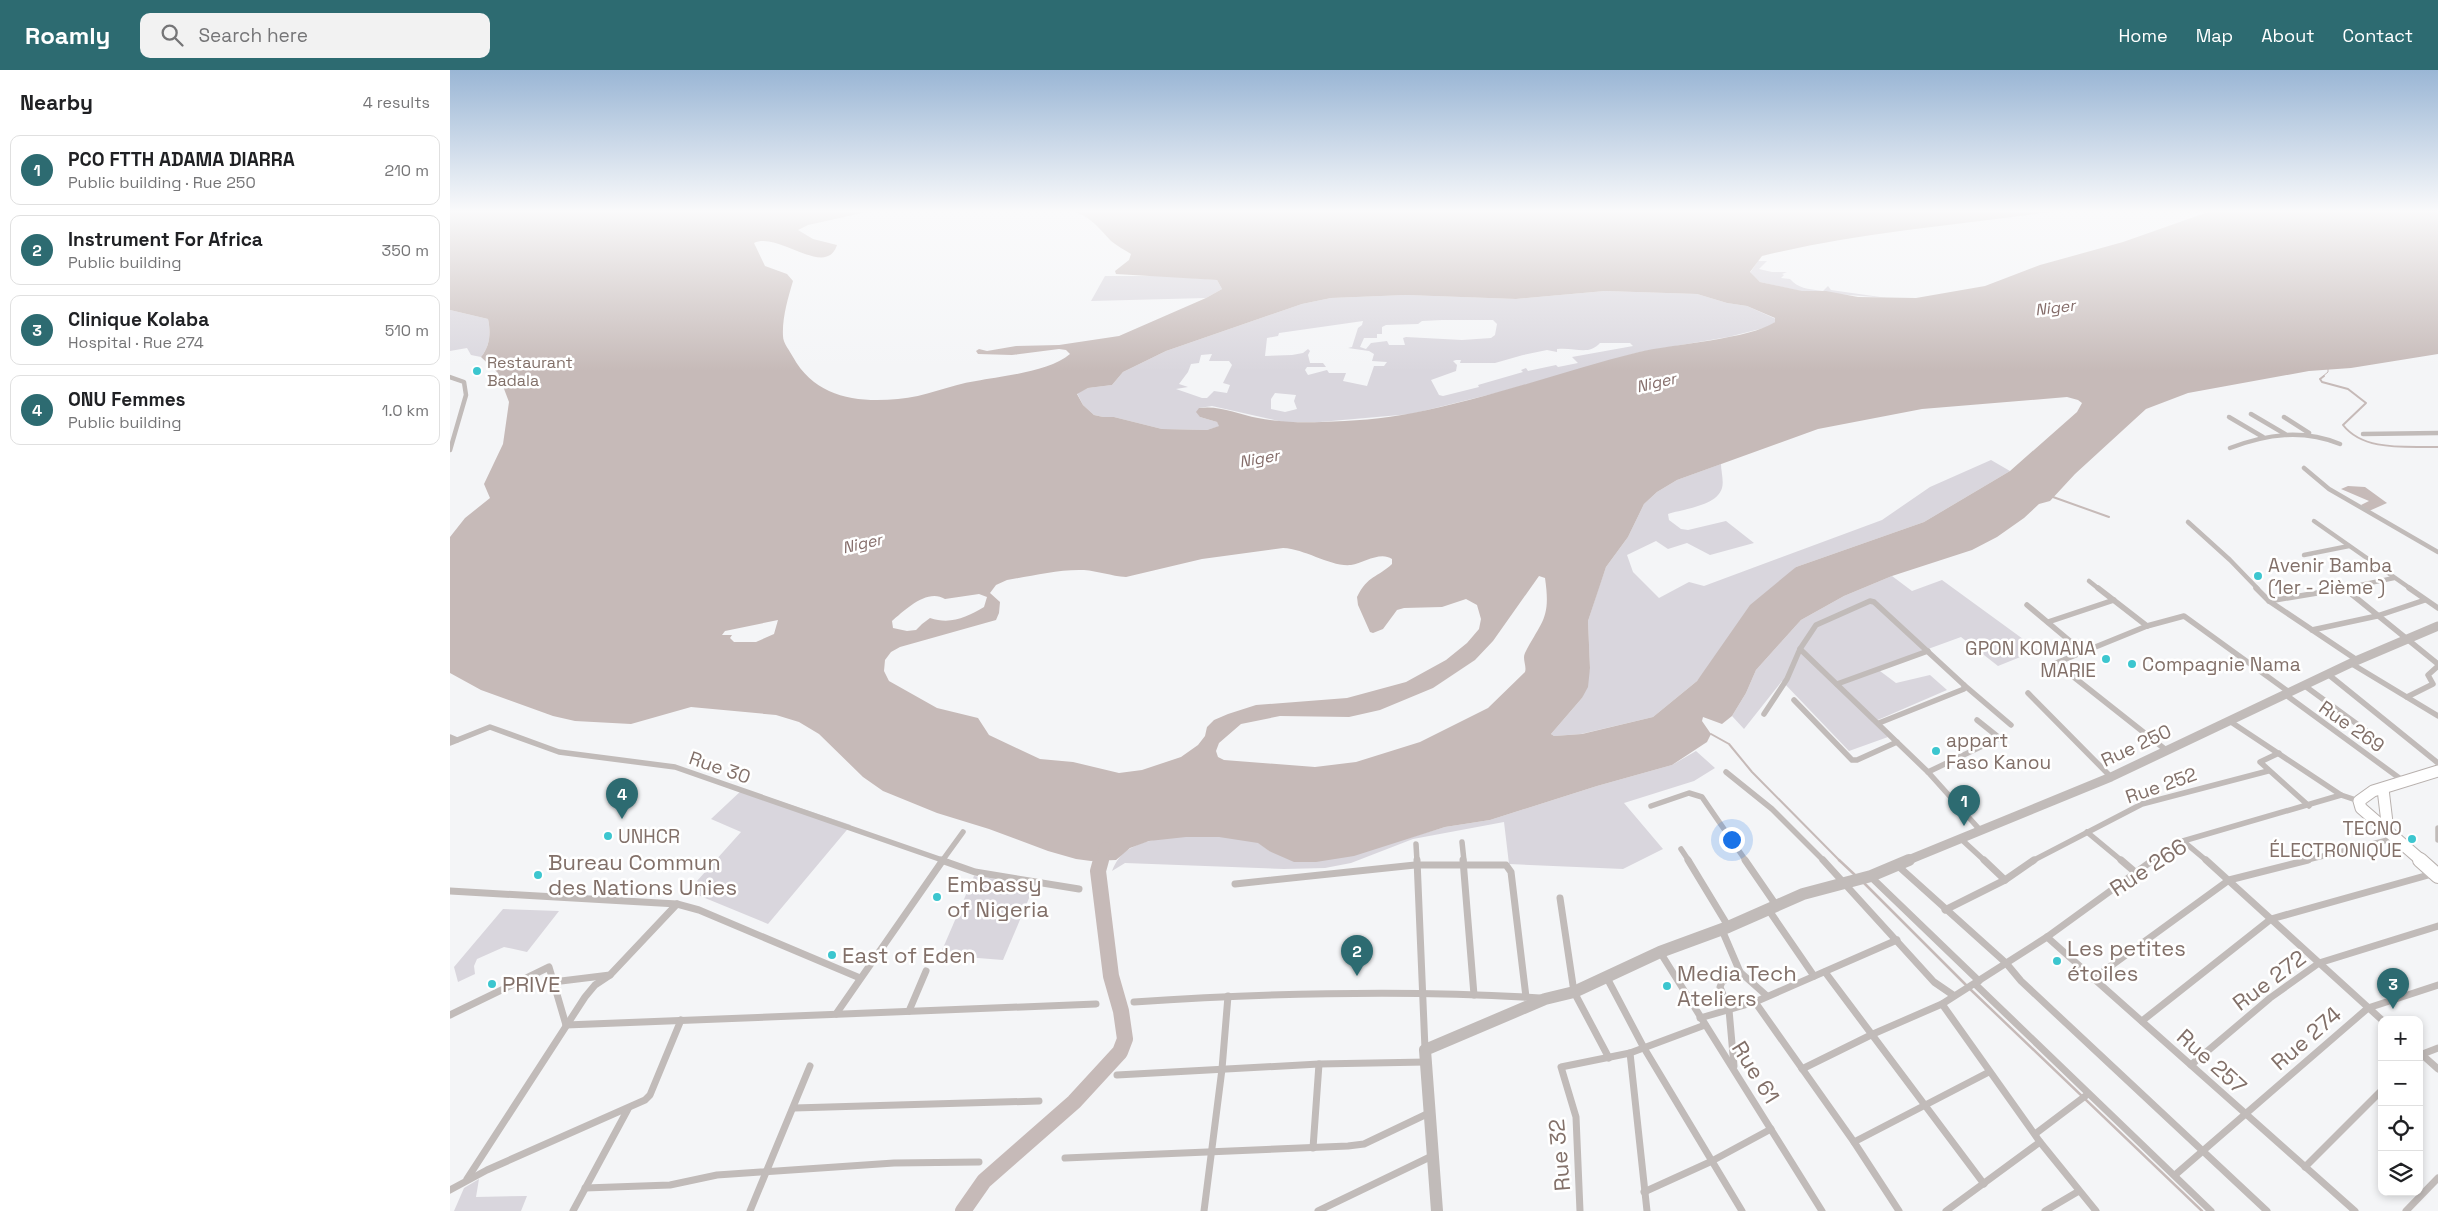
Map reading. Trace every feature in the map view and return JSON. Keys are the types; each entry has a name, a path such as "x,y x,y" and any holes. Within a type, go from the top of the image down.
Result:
{"main road":[{"path":"2436,875 2362,808 2359,801 2372,790 2438,771"},
{"path":"2385,786 2392,835"}],"street":[{"path":"450,377 464,382 466,395 450,450"},
{"path":"2251,414 2286,434"},
{"path":"2228,417 2264,437"},
{"path":"2284,417 2312,434 2340,444"},
{"path":"2363,434 2438,433"},
{"path":"2230,448 2242,442 2264,437 2286,434 2312,434"},
{"path":"2304,468 2328,489 2438,552"},
{"path":"2314,521 2438,608"},
{"path":"2188,522 2230,560 2268,601 2312,630 2354,662 2438,716"},
{"path":"2304,555 2349,546"},
{"path":"2268,601 2318,594 2394,578"},
{"path":"2089,581 2147,626 2056,663 2166,750"},
{"path":"2344,588 2438,665 2428,675 2433,684 2407,697"},
{"path":"2048,622 2114,600"},
{"path":"2312,630 2377,616 2425,600"},
{"path":"1764,714 1787,679 1800,649 1816,626 1870,601 1874,602 1964,685 2011,725"},
{"path":"2027,605 2083,652"},
{"name":"Rue 269","path":"2147,626 2184,616 2402,780"},
{"name":"Rue 250","path":"1426,1056 1546,998 1574,992 1606,975 1660,952 1725,928 1803,894 1871,876 2111,777 2166,750 2231,722 2354,662 2438,626"},
{"path":"1800,649 1928,772 1980,830"},
{"path":"1837,684 1928,651"},
{"path":"2329,675 2438,764"},
{"path":"1879,723 1964,689 1964,685"},
{"path":"2305,686 2372,734"},
{"path":"2028,693 2111,777"},
{"path":"1794,700 1852,760 1857,760 1897,742"},
{"path":"1928,772 1997,739 1997,736 1977,720"},
{"path":"2231,722 2342,795 2359,801"},
{"name":"Rue 30","path":"450,743 490,727 559,752 675,767 975,872 1079,889"},
{"path":"450,736 457,740"},
{"path":"2279,753 2260,762 2309,806"},
{"name":"Rue 252","path":"1946,910 2005,880 2045,853 2142,804 2219,782 2268,771"},
{"path":"1726,772 1772,809 1844,882 1934,982 1953,995"},
{"path":"1651,806 1688,794 1702,797 1814,976"},
{"name":"Rue 266","path":"1802,1069 1873,1034 1942,1004 1953,995 1977,982 2047,937 2135,872 2183,841 2342,795"},
{"path":"2438,828 2438,840"},
{"path":"836,1014 963,832"},
{"path":"2087,832 2135,872"},
{"path":"2093,979 2229,880 2392,835"},
{"path":"1960,838 2005,880"},
{"path":"2183,841 2229,880 2378,1017"},
{"path":"1462,842 1474,994"},
{"path":"1416,844 1415,865 1437,1211"},
{"path":"1681,849 1725,928 1740,972 1767,996"},
{"path":"1235,884 1415,865 1506,865 1509,867 1526,997"},
{"path":"1897,865 2006,963 2020,981 2267,1211"},
{"path":"2142,1021 2271,919 2436,875"},
{"path":"1871,876 2088,1094 2211,1211"},
{"path":"450,891 677,904 698,910 860,978"},
{"path":"1560,898 1574,992 1609,1058 1630,1053 1705,1026"},
{"path":"467,1179 566,1025 595,985 610,975 677,904"},
{"name":"Rue 272","path":"2191,1065 2270,998 2319,962 2438,926"},
{"name":"Rue 257","path":"2047,937 2355,1211"},
{"path":"1700,1018 1755,1002 1897,940"},
{"name":"Rue 61","path":"1660,952 1822,1211"},
{"path":"450,1015 549,967 566,1025"},
{"path":"909,1011 926,971"},
{"path":"1734,1069 1729,1010 1720,987 1722,982 1740,972"},
{"path":"1825,972 1984,1184"},
{"path":"553,982 610,975"},
{"path":"1606,975 1644,1048 1710,1162 1742,1211"},
{"path":"2368,1008 2438,984"},
{"path":"1134,1002 1228,996 1423,993 1546,998"},
{"path":"1204,1211 1210,1151 1222,1069 1228,996"},
{"path":"1755,1002 1854,1142 1899,1211"},
{"path":"566,1025 1096,1004"},
{"path":"1942,1004 2034,1134 2096,1211"},
{"name":"Rue 274","path":"2175,1175 2368,1008"},
{"path":"450,1190 467,1179 645,1100 650,1095 681,1020"},
{"path":"2423,1053 2438,1048"},
{"path":"1630,1053 1647,1211"},
{"path":"1117,1075 1426,1056"},
{"path":"2423,1056 2438,1069"},
{"name":"Rue 32","path":"1580,1211 1576,1117 1561,1067 1609,1058"},
{"path":"1313,1148 1319,1064"},
{"path":"750,1211 764,1172 794,1108 810,1066"},
{"path":"1854,1142 1924,1104 1989,1072"},
{"path":"2034,1134 2088,1094"},
{"path":"2305,1167 2378,1094"},
{"path":"794,1108 1039,1101"},
{"path":"573,1211 628,1109"},
{"path":"1065,1158 1313,1148 1364,1144 1430,1113"},
{"path":"1644,1192 1710,1162 1771,1130"},
{"path":"1946,1211 2040,1142"},
{"path":"1318,1211 1433,1156"},
{"path":"585,1188 670,1185 717,1175 894,1163 979,1162"},
{"path":"2406,1211 2438,1178"},
{"path":"2045,1211 2079,1191"}],"shaded area":[{"path":"1756,264 1764,264 1759,269 1772,272 1787,272 1782,274 1784,275 1781,278 1790,279 1804,288 1823,291 1828,286 1831,290 1887,298 1800,291 1760,282 1750,273"},
{"path":"1105,276 1167,276 1217,280 1222,289 1206,298 1091,301"},
{"path":"1605,291 1697,294 1727,303 1747,306 1776,319 1768,327 1728,337 1640,352 1500,392 1411,414 1320,422 1283,422 1212,406 1199,408 1200,417 1217,422 1220,426 1207,430 1162,429 1114,417 1094,415 1083,405 1077,393 1088,388 1112,385 1123,372 1166,351 1302,304 1331,298 1406,295 1516,299","holes":["1493,320 1497,324 1495,335 1491,338 1462,340 1406,337 1403,338 1405,345 1389,345 1387,341 1371,343 1366,349 1360,347 1364,338 1377,338 1377,334 1382,334 1382,327 1386,325 1418,324 1422,321","1363,321 1362,325 1358,328 1352,347 1348,348 1369,351 1374,354 1372,361 1387,362 1384,366 1374,366 1367,386 1343,381 1346,373 1329,373 1327,370 1308,375 1305,370 1307,367 1326,367 1323,363 1310,363 1308,355 1310,351 1308,349 1303,353 1292,355 1265,356 1267,338 1278,336 1279,333","1600,343 1630,343 1633,346 1572,357 1578,363 1558,367 1556,365 1528,371 1526,368 1521,370 1523,372 1478,385 1479,387 1443,396 1439,395 1431,380 1456,371 1457,365 1453,361 1456,360 1461,360 1460,363 1495,363 1547,350 1557,352 1557,349 1586,350","1212,354 1209,361 1229,361 1232,365 1223,383 1230,385 1227,393 1214,391 1207,398 1202,398 1176,389 1188,387 1179,384 1188,372 1191,364 1199,363 1201,355","1275,393 1296,395 1294,401 1297,409 1285,412 1271,409 1271,399"]},
{"path":"450,310 488,319 489,339 481,357 471,355 467,348 450,351"},
{"path":"1991,460 2010,471 1924,522 1796,567 1697,681 1653,717 1581,734 1554,736 1551,734 1582,698 1590,668 1588,621 1606,567 1628,537 1644,504 1657,492 1677,480 1721,464 1723,485 1719,494 1707,503 1668,514 1669,520 1681,529 1688,530 1726,521 1754,543 1710,555 1687,543 1668,549 1656,541 1627,555 1633,572 1659,598 1689,582 1704,586 1882,520 1930,487"},
{"path":"1892,576 1912,591 1942,580 2038,650 1998,666 1961,637 1876,668 1896,683 1930,675 1947,690 1873,722 1888,737 1849,751 1782,681 1744,729 1732,716 1746,693 1756,670 1801,620 1844,596"},
{"path":"1696,751 1715,768 1694,781 1624,803 1663,849 1623,869 1509,864 1504,822 1413,839 1351,863 1325,868 1284,869 1125,863 1112,871 1119,858 1131,848 1158,839 1175,837 1210,836 1243,839 1257,842 1269,851 1405,839 1445,827 1490,820 1597,786 1672,765"},
{"path":"743,789 851,825 768,924 688,891 741,832 711,819"},
{"path":"974,876 1035,884 1003,960 940,955"},
{"path":"503,909 559,911 527,952 504,947 477,959 474,966 475,974 458,982 454,967"},
{"path":"479,1179 476,1197 527,1196 521,1211 454,1211 464,1188"}],"water":[{"name":"Niger","path":"450,264 764,264 787,274 793,281 784,315 783,336 787,347 802,370 825,389 838,394 852,398 882,400 908,398 966,383 1038,369 1061,360 1070,354 1066,350 1059,349 1012,355 978,354 976,351 979,349 987,351 1016,346 1059,345 1119,336 1206,298 1222,289 1217,280 1116,274 1115,271 1124,264 1756,264 1750,272 1760,282 1802,291 1826,291 1858,297 1916,298 1985,286 2043,264 2438,264 2438,354 2351,368 2309,371 2188,393 2146,409 2075,474 2050,501 2039,504 2024,518 1997,537 1972,550 1892,576 1844,596 1801,620 1756,670 1746,693 1732,716 1722,724 1703,717 1702,721 1711,734 1707,742 1672,765 1597,786 1490,820 1445,827 1354,856 1316,862 1294,862 1269,851 1258,843 1219,837 1186,837 1149,841 1130,848 1116,860 1091,861 1076,859 937,813 883,791 863,777 819,734 799,722 776,715 691,707 631,724 575,721 553,716 481,690 450,673 450,537 465,518 490,498 484,484 503,444 509,402 498,373 481,357 489,339 488,319 450,310","holes":["1605,291 1697,294 1727,303 1747,306 1775,318 1775,322 1748,333 1639,352 1470,400 1413,413 1379,418 1333,422 1290,422 1258,418 1206,407 1199,408 1196,412 1200,417 1217,422 1219,426 1207,430 1162,429 1114,417 1094,415 1083,405 1077,394 1088,388 1112,385 1123,372 1166,351 1302,304 1331,298 1406,295 1516,299","2067,397 2082,403 2077,412 2010,471 1924,522 1796,567 1750,605 1697,681 1653,717 1582,734 1554,736 1551,734 1582,698 1588,687 1590,668 1588,621 1606,567 1628,537 1644,504 1657,492 1677,480 1818,429 1922,409","1283,548 1300,551 1343,565 1356,564 1382,556 1387,557 1392,559 1392,564 1369,581 1357,597 1358,605 1370,632 1373,633 1383,629 1397,610 1404,608 1442,607 1466,599 1477,605 1481,619 1479,629 1467,643 1446,660 1406,682 1347,698 1256,705 1214,720 1207,727 1205,736 1198,745 1181,757 1142,770 1119,773 1073,762 1040,759 989,735 978,718 937,708 889,681 884,671 885,660 891,652 900,647 996,620 1000,602 990,593 996,585 1007,580 1074,570 1126,577 1202,559","1539,576 1545,578 1547,592 1546,611 1525,653 1525,672 1488,708 1420,742 1356,762 1315,767 1224,760 1218,757 1216,751 1219,743 1241,724 1280,716 1349,717 1380,710 1433,688 1475,660 1493,641","979,594 987,597 984,607 959,619 945,621 930,618 916,630 907,631 893,628 892,621 910,606 924,598 938,596 945,599","778,620 774,634 756,642 734,642 730,638 732,635 722,635 725,631"]},
{"path":"2348,486 2365,487 2387,503 2369,511 2361,505 2369,501 2341,489"}],"waterway":[{"path":"2322,377 2328,372 2328,369"},
{"path":"2324,376 2320,379 2322,382 2348,389 2366,403 2343,425 2352,434 2362,440 2387,446 2438,447"},
{"path":"2053,497 2109,517"},
{"path":"1711,734 1729,744 1752,772 1839,860"},
{"path":"1101,861 1105,848"},
{"path":"963,1211 984,1181 1074,1102 1120,1052 1125,1039 1121,1011 1111,976 1098,871 1101,860"},
{"path":"1839,860 1855,875"},
{"path":"1864,883 1967,986"},
{"path":"1970,989 2202,1211"}],"place":[{"name":"Restaurant Badala","path":"477,371"},
{"name":"Avenir Bamba (1er - 2ième )","path":"2258,576"},
{"name":"GPON KOMANA MARIE","path":"2106,659"},
{"name":"Compagnie Nama","path":"2132,664"},
{"name":"appart Faso Kanou","path":"1936,751"},
{"name":"ONU Femmes","path":"622,819"},
{"name":"PCO FTTH ADAMA DIARRA","path":"1964,826"},
{"name":"UNHCR","path":"608,836"},
{"name":"TECNO ÉLECTRONIQUE","path":"2412,839"},
{"name":"Bureau Commun des Nations Unies","path":"538,875"},
{"name":"Embassy of Nigeria","path":"937,897"},
{"name":"East of Eden","path":"832,955"},
{"name":"Les petites étoiles","path":"2057,961"},
{"name":"Instrument For Africa","path":"1357,976"},
{"name":"PRIVE","path":"492,984"},
{"name":"Media Tech Ateliers","path":"1667,986"},
{"name":"Clinique Kolaba","path":"2393,1009"}]}
